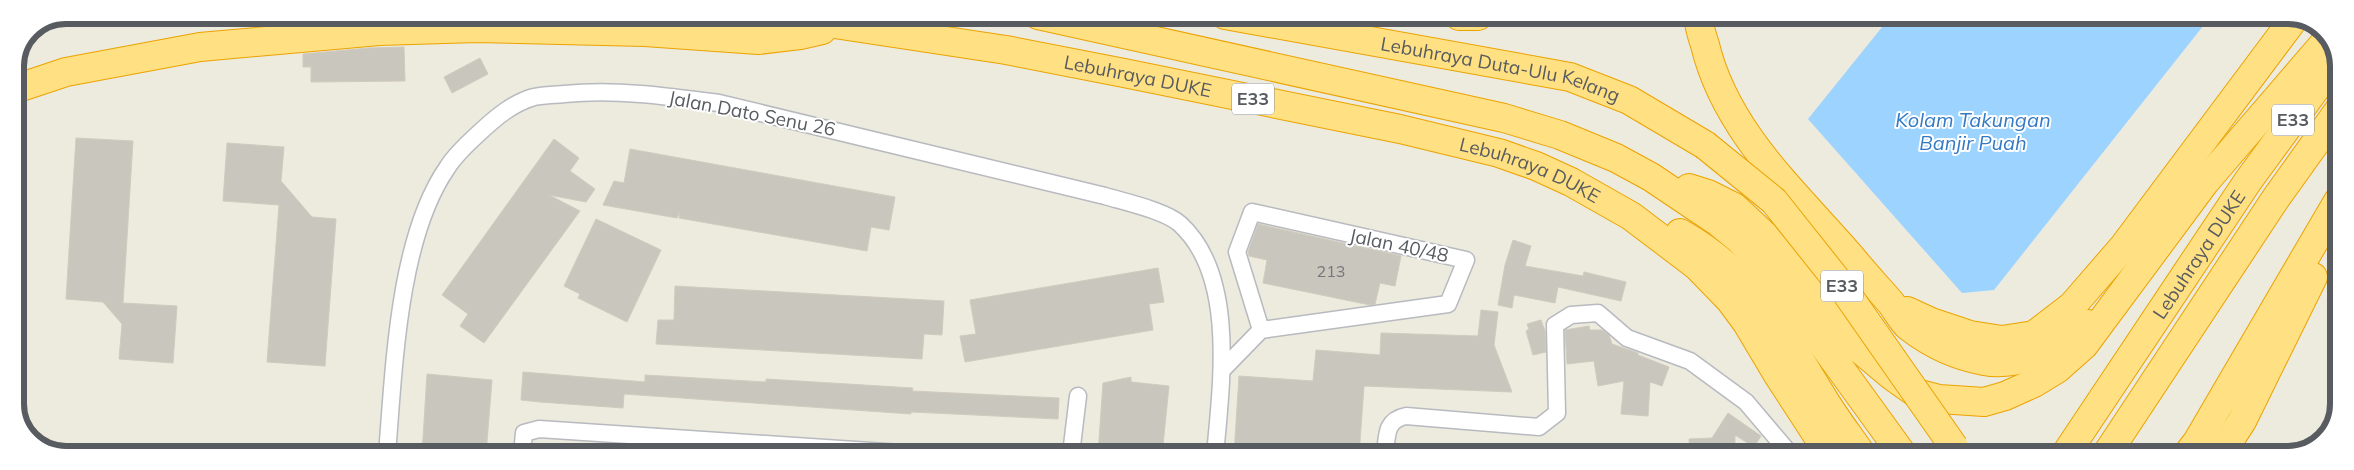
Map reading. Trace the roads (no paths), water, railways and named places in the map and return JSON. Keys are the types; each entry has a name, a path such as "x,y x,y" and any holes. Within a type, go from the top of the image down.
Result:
{"highway":[{"name":"Lebuhraya DUKE","path":"827,24 1006,50 1436,137 1499,153 1536,166 1570,182 1631,216"},
{"name":"Lebuhraya DUKE","path":"1079,24 1504,118 1580,143 1616,158 1651,177"},
{"name":"Lebuhraya Duta-Ulu Kelang","path":"1270,24 1570,77 1629,100 1705,145 1774,201 1840,284 1954,446"},
{"path":"1700,24 1707,54 1718,86 1747,137 1766,162 1892,305 1907,325 1936,346 1986,362 2006,362 2028,358 2079,331 2117,303"},
{"path":"1892,305 1931,322 1970,335 2002,340 2034,335 2072,306 2124,246 2290,24"},
{"path":"24,86 66,72 200,47 379,31 478,28 644,32 758,40 800,35 838,26"},
{"path":"1651,177 1708,194 1734,207 1765,236 1861,350 1916,393 1938,399 1984,402 2006,396 2034,383 2057,368 2084,345 2205,182 2324,44"},
{"name":"Lebuhraya DUKE","path":"2071,446 2248,181 2330,69"},
{"name":"Lebuhraya DUKE","path":"2112,446 2276,198 2330,121"},
{"path":"1651,177 1718,222 1740,240 1774,276 1897,446"},
{"path":"2194,446 2330,215"},
{"path":"1631,216 1681,252 1713,282 1748,323 1778,375 1824,446"},
{"path":"1631,216 1676,232 1706,248 1730,267 1765,305 1824,400 1856,446"},
{"path":"2226,446 2242,422 2330,242"},
{"path":"2322,258 2330,246"},
{"path":"1778,375 1813,446"}],"street":[{"name":"Jalan Dato Senu 26","path":"388,446 403,295 410,256 433,195 447,168 490,122 512,106 535,97 593,92 656,94 719,102 1145,207 1179,223 1197,245 1211,275 1220,324 1222,370 1216,446"},
{"name":"Jalan 40/48","path":"1252,212 1466,260 1448,304 1261,330 1237,252 1252,212"},
{"path":"1386,446 1387,429 1391,422 1406,416 1539,427 1557,413 1555,325 1571,315 1598,313 1627,338 1690,361 1746,402 1783,446"},
{"path":"1222,370 1261,330"},
{"path":"1072,446 1078,396"},
{"path":"523,446 524,433 530,430 657,437 737,446"},
{"path":"656,446 657,437"}],"water":[{"name":"Kolam Takungan Banjir Puah","path":"1885,24 2205,24 1994,290 1962,293 1808,119"}]}
